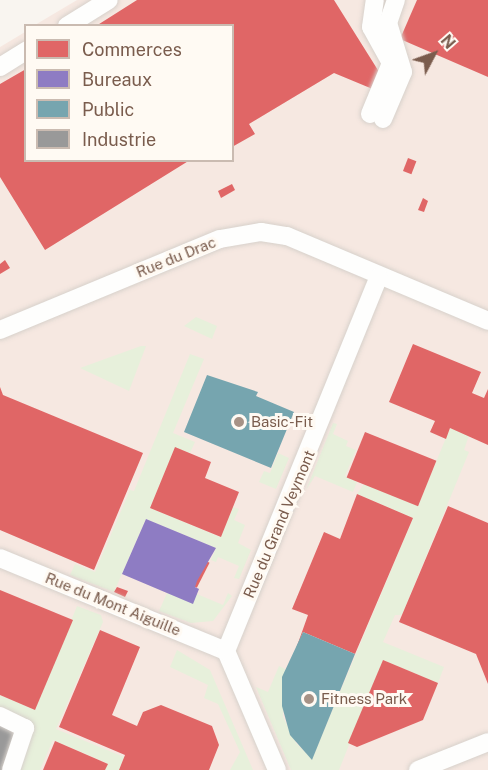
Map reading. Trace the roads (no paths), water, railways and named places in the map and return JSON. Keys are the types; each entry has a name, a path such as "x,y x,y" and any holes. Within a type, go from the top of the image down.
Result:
{"street":[{"path":"70,24 109,0"},
{"path":"375,0 370,27 391,63 377,117 403,72 388,23 396,0"},
{"path":"0,67 24,52"},
{"name":"Rue du Drac","path":"0,330 220,239 261,232 287,236 379,277 488,321"},
{"name":"Rue du Grand Veymont","path":"226,651 379,277"},
{"name":"Rue du Mont Aiguille","path":"0,558 226,651"},
{"path":"226,651 277,770"},
{"path":"0,716 25,728 11,770"},
{"path":"418,770 488,742"}],"place":[{"name":"Basic-Fit","path":"239,422"},
{"name":"Fitness Park","path":"309,699"}]}
